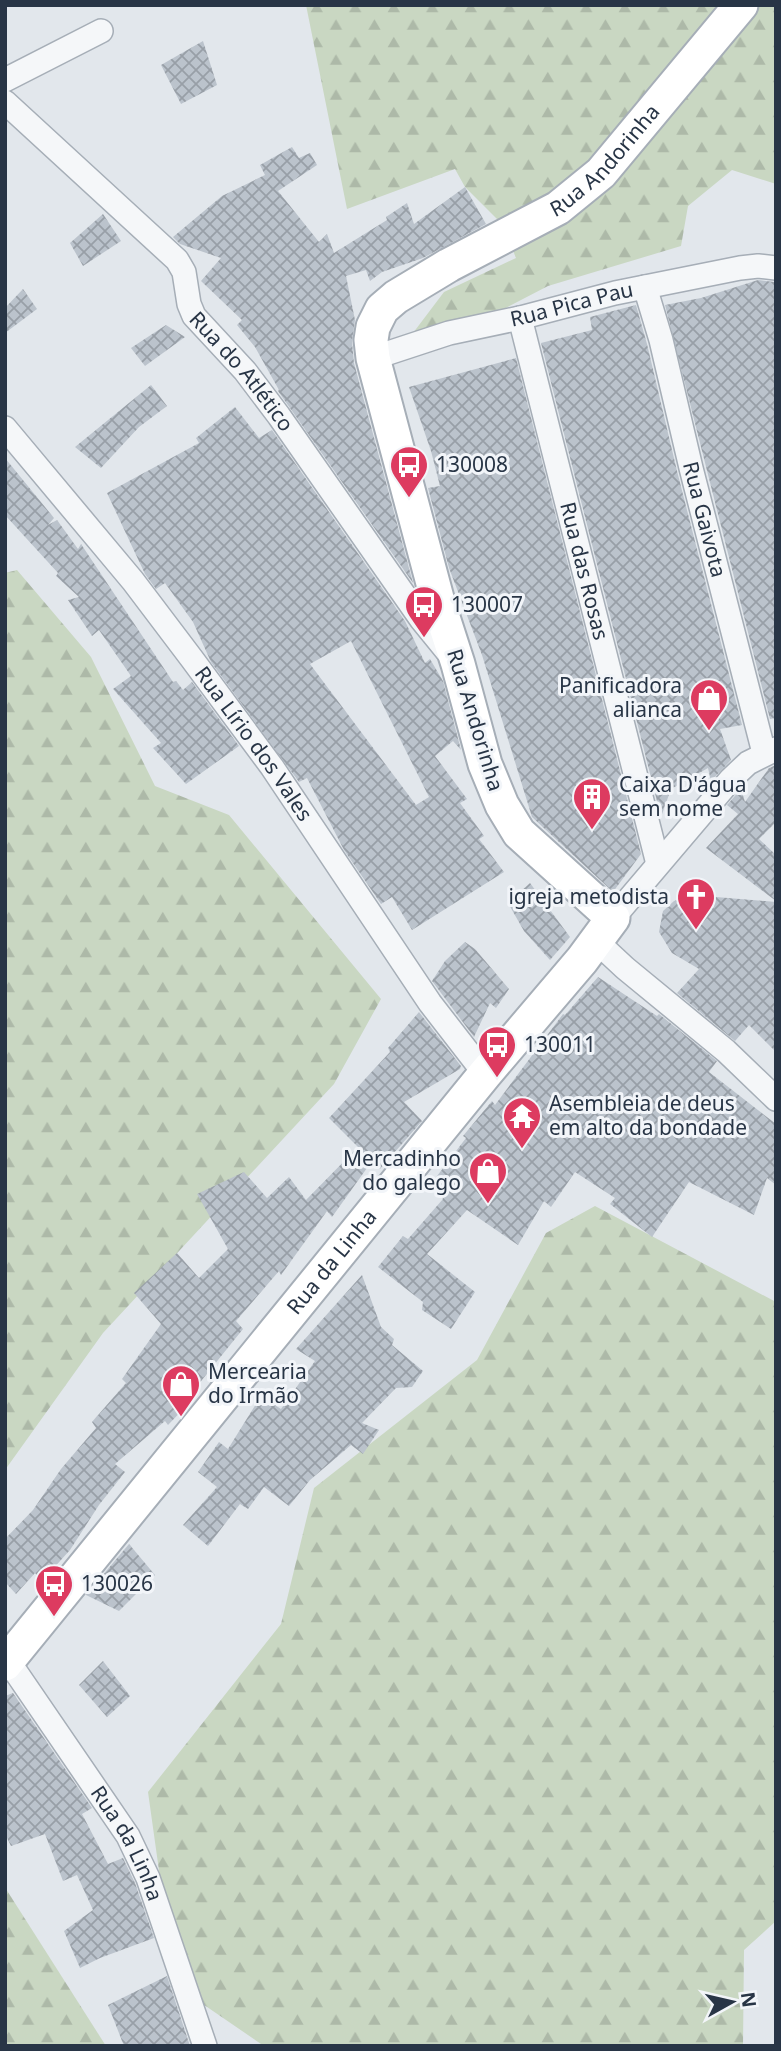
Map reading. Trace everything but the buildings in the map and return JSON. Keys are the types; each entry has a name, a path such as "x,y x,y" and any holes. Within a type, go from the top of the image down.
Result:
{"street":[{"name":"Rua Andorinha","path":"605,930 519,833 502,805 485,764 438,602 373,343 382,309 396,297 449,265 558,208 601,173 741,5"},
{"path":"5,80 101,31"},
{"name":"Rua do Atlético","path":"5,102 177,260 184,272 189,304 194,316 245,371 421,619 458,664"},
{"name":"Rua Pica Pau","path":"373,343 449,333 645,287 740,268 776,268"},
{"name":"Rua Gaivota","path":"645,287 661,340 691,468 770,751"},
{"name":"Rua das Rosas","path":"520,317 658,864"},
{"name":"Rua Lírio dos Vales","path":"5,428 133,581 192,659 272,767 430,1003 485,1074"},
{"name":"Rua da Linha","path":"205,2046 148,1878 128,1836 7,1663 658,864 731,779 748,763 770,751"},
{"path":"605,930 625,968 726,1051 776,1099"}],"green space":[{"path":"306,5 776,5 776,184 732,170 688,206 681,246 548,286 492,315 413,333 444,292 516,258 503,225 465,187 455,169 347,209"},
{"path":"17,570 91,657 155,786 229,815 381,999 334,1084 103,1333 5,1470 5,573"},
{"path":"595,1206 776,1302 776,1921 744,1950 743,2046 264,2046 175,1985 148,1792 281,1624 314,1488 477,1360 546,1233"},
{"path":"6,1889 106,2046 5,2046"}],"place":[{"name":"130008","path":"409,499"},
{"name":"130007","path":"424,639"},
{"name":"Panificadora alianca","path":"709,732"},
{"name":"Caixa D'água sem nome","path":"592,831"},
{"name":"igreja metodista","path":"696,931"},
{"name":"130011","path":"497,1079"},
{"name":"Asembleia de deus em alto da bondade","path":"522,1150"},
{"name":"Mercadinho do galego","path":"488,1205"},
{"name":"Mercearia do Irmão","path":"181,1418"},
{"name":"130026","path":"54,1618"}]}
